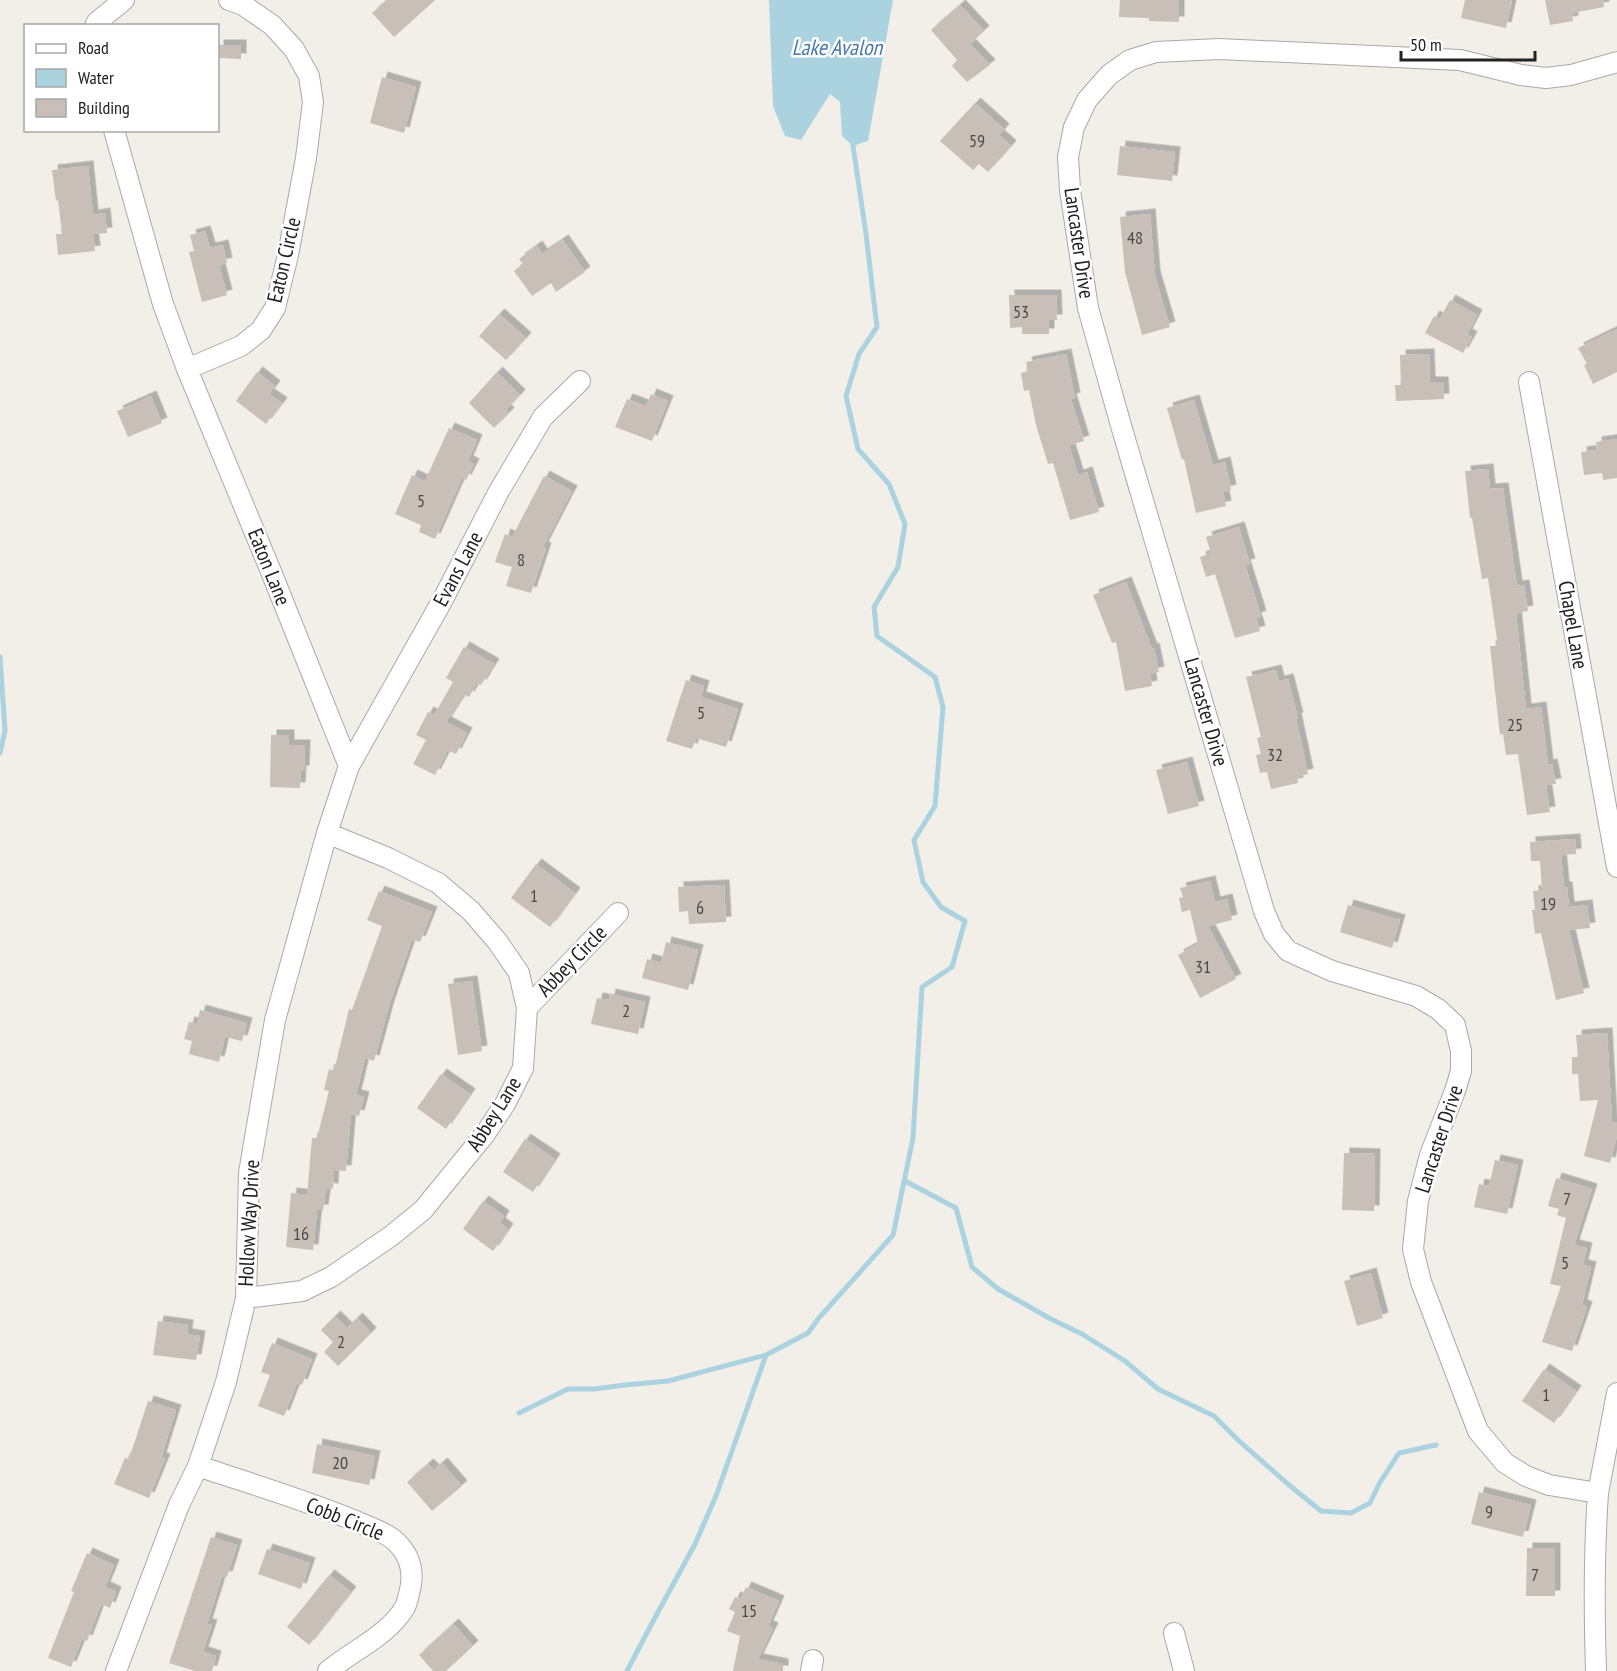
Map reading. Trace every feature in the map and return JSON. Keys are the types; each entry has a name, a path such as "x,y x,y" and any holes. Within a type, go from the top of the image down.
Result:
{"street":[{"path":"96,24 124,0"},
{"name":"Eaton Circle","path":"187,369 241,346 261,330 274,308 288,255 306,158 313,102 309,76 294,49 272,26 243,5 229,0"},
{"name":"Lancaster Drive","path":"1598,1493 1549,1485 1526,1476 1505,1463 1478,1431 1421,1282 1413,1249 1418,1201 1430,1155 1461,1071 1461,1051 1455,1025 1438,1009 1416,996 1332,971 1288,951 1274,934 1264,911 1088,308 1070,190 1068,157 1074,127 1087,100 1109,75 1130,60 1156,52 1219,49 1460,60 1521,75 1546,78 1571,75 1617,63"},
{"path":"115,132 162,304 187,369"},
{"name":"Eaton Lane","path":"187,369 349,766"},
{"name":"Evans Lane","path":"349,766 499,491 543,417 580,381"},
{"name":"Chapel Lane","path":"1529,382 1617,867"},
{"name":"Hollow Way Drive","path":"116,1671 178,1505 198,1466 226,1382 246,1298 249,1173 273,1032 327,833 349,766"},
{"name":"Abbey Lane","path":"246,1298 302,1291 331,1277 391,1236 423,1210 485,1134 505,1104 523,1068 527,1008 519,973 497,941 471,911 438,883 388,858 327,833"},
{"name":"Abbey Circle","path":"527,1008 618,913"},
{"path":"1596,1671 1594,1617 1598,1493 1617,1393"},
{"name":"Cobb Circle","path":"198,1466 343,1516 394,1539 406,1554 412,1570 405,1606 376,1637 328,1671"},
{"path":"1174,1633 1184,1671"}],"water":[{"name":"Lake Avalon","path":"769,0 893,0 868,141 853,146 842,136 840,102 830,94 801,140 785,136 773,106"}],"building":[{"path":"387,0 435,0 394,37 372,13"},
{"path":"1120,0 1179,0 1179,22 1119,17"},
{"path":"1465,0 1512,0 1506,28 1461,18"},
{"path":"1545,0 1603,0 1604,7 1572,13 1573,21 1550,25"},
{"path":"960,5 984,31 970,44 990,65 967,82 952,66 957,60 931,30"},
{"path":"219,45 241,45 241,59 219,58"},
{"path":"382,77 416,87 404,133 370,123"},
{"path":"975,103 1004,129 999,135 1011,146 988,172 979,164 973,170 940,141"},
{"path":"1120,146 1175,152 1172,181 1117,175"},
{"path":"88,166 93,215 105,213 107,233 93,234 95,251 58,255 56,234 62,234 52,170"},
{"path":"1150,214 1155,276 1170,327 1142,335 1125,272 1120,217"},
{"path":"205,231 210,248 223,245 227,263 219,265 227,295 202,302 189,252 194,251 190,235"},
{"path":"563,240 585,272 556,292 551,283 532,296 514,271 523,264 519,259 537,246 542,254"},
{"path":"1009,295 1056,295 1057,320 1049,320 1049,334 1022,334 1022,327 1010,328"},
{"path":"1450,300 1477,315 1467,334 1472,337 1463,353 1425,333 1434,316 1440,319"},
{"path":"499,314 526,338 506,360 479,336"},
{"path":"1617,329 1617,372 1593,384 1584,365 1587,364 1578,348"},
{"path":"1066,354 1075,398 1071,399 1084,441 1069,445 1078,475 1087,472 1099,512 1070,520 1053,463 1048,464 1036,425 1029,390 1024,391 1021,373 1028,371 1026,362"},
{"path":"1429,354 1430,382 1443,382 1444,399 1396,401 1395,385 1401,385 1400,355"},
{"path":"257,372 275,386 269,394 282,403 266,424 236,401"},
{"path":"497,372 520,395 506,410 509,413 494,428 469,403"},
{"path":"651,394 668,401 652,441 615,427 627,399 646,406"},
{"path":"151,396 162,423 128,437 117,411"},
{"path":"1194,400 1213,465 1225,462 1231,490 1223,492 1226,506 1196,513 1184,459 1182,460 1167,408"},
{"path":"449,428 477,440 468,461 474,464 466,480 462,478 435,539 419,532 421,525 395,514 412,475 425,481"},
{"path":"1617,439 1617,478 1603,480 1602,473 1584,475 1581,452 1597,450 1596,442"},
{"path":"1488,469 1490,489 1503,488 1517,586 1524,585 1528,611 1516,613 1526,709 1541,707 1548,765 1552,764 1556,784 1546,785 1550,812 1527,815 1518,754 1506,755 1503,734 1500,735 1490,646 1498,646 1488,578 1482,579 1472,518 1470,518 1465,471"},
{"path":"544,476 572,491 543,547 546,548 531,593 506,586 512,567 495,562 505,534 512,537"},
{"path":"1239,527 1250,564 1245,565 1261,616 1256,618 1260,631 1235,638 1215,574 1206,577 1200,557 1211,553 1206,537"},
{"path":"1126,582 1152,649 1154,648 1159,672 1150,674 1152,686 1125,691 1116,642 1112,643 1093,595"},
{"path":"464,647 494,664 481,685 477,683 469,697 464,694 446,722 467,733 456,754 448,750 435,775 413,764 426,740 416,735 428,712 434,715 453,682 446,678"},
{"path":"1276,670 1279,681 1288,679 1308,774 1297,777 1298,783 1271,789 1267,772 1260,773 1256,755 1261,754 1257,738 1261,737 1246,677"},
{"path":"686,680 704,686 701,697 738,709 726,747 696,738 692,749 666,741"},
{"path":"271,735 289,735 289,745 305,745 304,771 301,771 300,788 270,787"},
{"path":"1187,762 1199,806 1168,814 1156,770"},
{"path":"1575,839 1576,854 1561,855 1564,887 1567,887 1569,907 1587,905 1590,928 1569,930 1584,993 1556,1000 1541,933 1535,934 1532,910 1535,910 1533,891 1542,890 1540,861 1531,861 1530,842"},
{"path":"536,864 575,893 550,927 511,898"},
{"path":"1210,881 1215,902 1227,899 1232,920 1208,926 1236,979 1200,998 1178,955 1198,944 1190,910 1182,912 1179,898 1183,897 1180,888"},
{"path":"724,885 726,922 689,924 688,911 679,912 678,887"},
{"path":"379,891 432,912 420,942 412,939 389,1006 374,1061 365,1058 356,1095 364,1097 359,1116 351,1114 346,1171 334,1170 333,1189 326,1188 323,1210 317,1210 313,1250 286,1247 291,1193 307,1195 312,1138 317,1138 329,1091 324,1090 329,1069 334,1071 349,1009 352,1010 382,926 367,920"},
{"path":"1348,905 1400,920 1392,948 1340,932"},
{"path":"666,942 698,950 688,990 642,978 647,959 661,963"},
{"path":"472,981 482,1051 458,1055 448,984"},
{"path":"610,994 645,1002 638,1034 591,1024 597,998 609,1000"},
{"path":"200,1010 247,1023 242,1041 225,1037 219,1062 189,1054 192,1041 184,1039 189,1022 197,1024"},
{"path":"1607,1033 1612,1122 1617,1123 1617,1136 1610,1163 1584,1156 1598,1100 1580,1101 1578,1074 1572,1074 1572,1057 1578,1057 1576,1035"},
{"path":"441,1074 470,1094 446,1129 417,1108"},
{"path":"525,1139 555,1159 533,1192 503,1172"},
{"path":"1344,1153 1375,1154 1374,1211 1342,1210"},
{"path":"1495,1160 1518,1165 1507,1214 1474,1207 1479,1184 1489,1186"},
{"path":"1556,1178 1592,1189 1574,1245 1587,1248 1583,1265 1591,1267 1582,1305 1587,1307 1572,1351 1542,1342 1561,1286 1550,1284 1566,1218 1557,1215 1559,1209 1548,1206"},
{"path":"483,1201 504,1216 500,1223 508,1229 493,1251 463,1229"},
{"path":"1371,1273 1383,1318 1357,1326 1344,1281"},
{"path":"335,1316 347,1328 357,1318 371,1333 338,1366 324,1352 333,1342 321,1330"},
{"path":"158,1321 188,1325 187,1334 200,1336 196,1360 153,1355"},
{"path":"272,1343 312,1359 302,1385 297,1383 284,1416 258,1406 270,1375 261,1372"},
{"path":"1544,1369 1576,1391 1554,1423 1522,1401"},
{"path":"148,1401 176,1410 161,1458 165,1459 149,1498 114,1484 125,1458 129,1459"},
{"path":"317,1444 375,1456 369,1485 312,1473"},
{"path":"442,1463 462,1486 432,1511 407,1482 428,1464 434,1470"},
{"path":"1479,1492 1531,1505 1523,1537 1471,1524"},
{"path":"211,1537 237,1545 227,1577 222,1576 207,1624 212,1625 203,1652 216,1656 212,1671 195,1671 169,1663"},
{"path":"1527,1548 1555,1548 1555,1596 1526,1596"},
{"path":"267,1549 310,1563 301,1589 258,1574"},
{"path":"87,1553 114,1565 105,1587 116,1592 110,1608 101,1604 87,1641 82,1639 71,1667 48,1658"},
{"path":"329,1575 351,1592 309,1645 287,1627"},
{"path":"746,1587 779,1601 768,1626 773,1628 758,1659 783,1664 783,1671 733,1671 740,1636 727,1631 735,1612 729,1609 735,1597 740,1599"},
{"path":"453,1624 473,1646 446,1671 433,1671 419,1655"}],"waterway":[{"path":"627,1671 695,1544 716,1496 766,1355 808,1333 893,1235 913,1138 922,987 952,967 965,921 941,907 923,882 914,840 935,806 943,707 935,677 877,636 874,607 898,567 905,524 889,484 858,449 846,396 859,354 877,327 852,139"},
{"path":"0,657 5,731 0,753"},
{"path":"905,1181 956,1208 972,1267 998,1289 1082,1334 1125,1361 1158,1389 1214,1416 1238,1440 1321,1511 1351,1513 1370,1503 1399,1453 1436,1445"},
{"path":"519,1413 568,1389 594,1389 668,1381 766,1355"}]}
